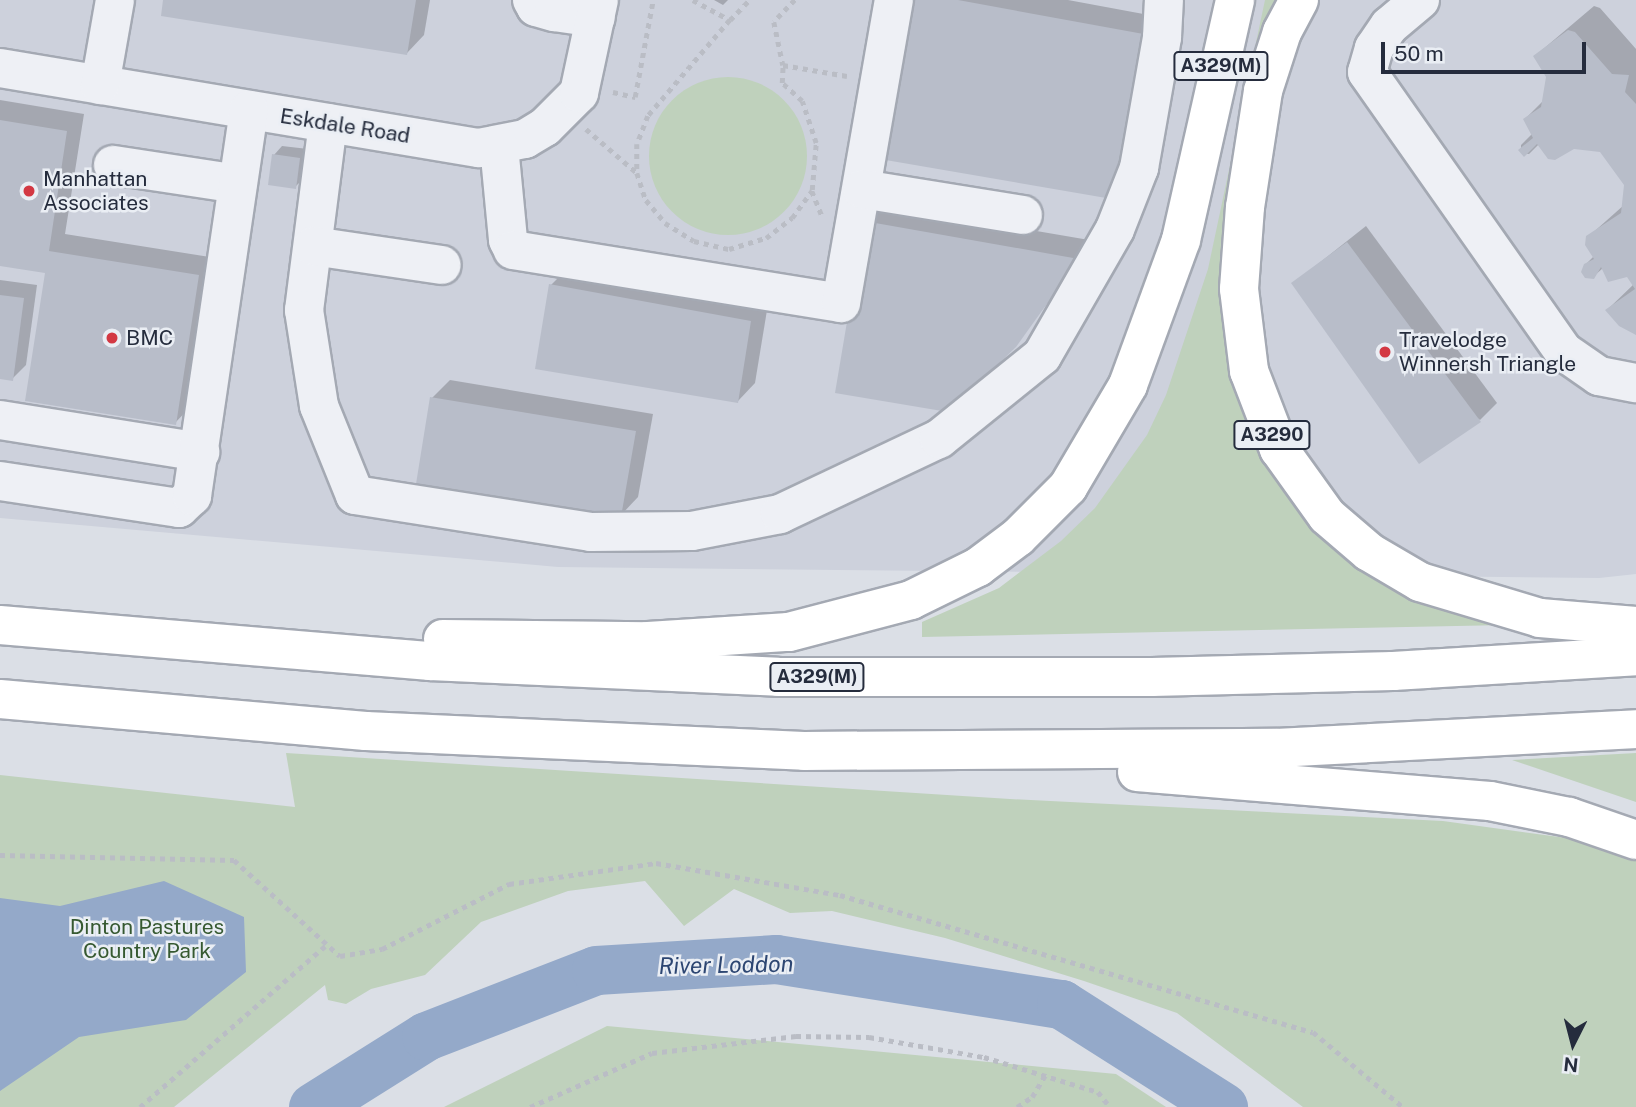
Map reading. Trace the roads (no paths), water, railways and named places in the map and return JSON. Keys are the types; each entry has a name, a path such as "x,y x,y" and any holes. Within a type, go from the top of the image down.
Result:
{"main road":[{"name":"A329(M)","path":"164,641 725,639 789,632 861,616 911,600 978,567 1018,537 1068,487 1128,385 1181,240 1235,0"},
{"name":"A3290","path":"1299,0 1274,50 1263,91 1245,207 1239,289 1249,371 1279,449 1309,495 1337,526 1370,552 1420,582 1474,602 1540,618 1636,625"},
{"name":"A329(M)","path":"0,625 164,641 537,669 855,678 1290,674 1636,656"},
{"path":"0,699 246,723 529,741 970,753 1276,748 1636,729"},
{"path":"970,753 1159,774 1443,794 1531,808 1636,839"}],"street":[{"path":"100,85 115,0"},
{"path":"531,0 536,7 554,12 604,6"},
{"path":"499,146 508,240 513,250 841,303 894,0"},
{"path":"328,123 304,310 319,406 355,495 591,532 692,531 780,514 939,439 1042,356 1115,229 1139,167 1162,37 1164,0"},
{"path":"1420,0 1389,26 1374,48 1367,72 1563,351 1599,376 1636,383"},
{"name":"Eskdale Road","path":"0,68 479,148 499,146 545,127 579,93 604,6"},
{"path":"0,481 179,508 192,496 249,110"},
{"path":"113,165 238,184"},
{"path":"862,189 1023,215"},
{"path":"313,246 442,265"},
{"path":"0,420 200,452"}],"water":[{"path":"164,881 244,917 246,972 186,1020 79,1037 0,1091 0,898 60,906"}],"waterway":[{"name":"River Loddon","path":"313,1107 426,1036 596,970 776,959 1061,1004 1223,1107"}],"place":[{"name":"Manhattan Associates","path":"29,191"},
{"name":"BMC","path":"112,338"},
{"name":"Travelodge Winnersh Triangle","path":"1385,352"}],"park label":[{"name":"Dinton Pastures Country Park","path":"147,939"}]}
